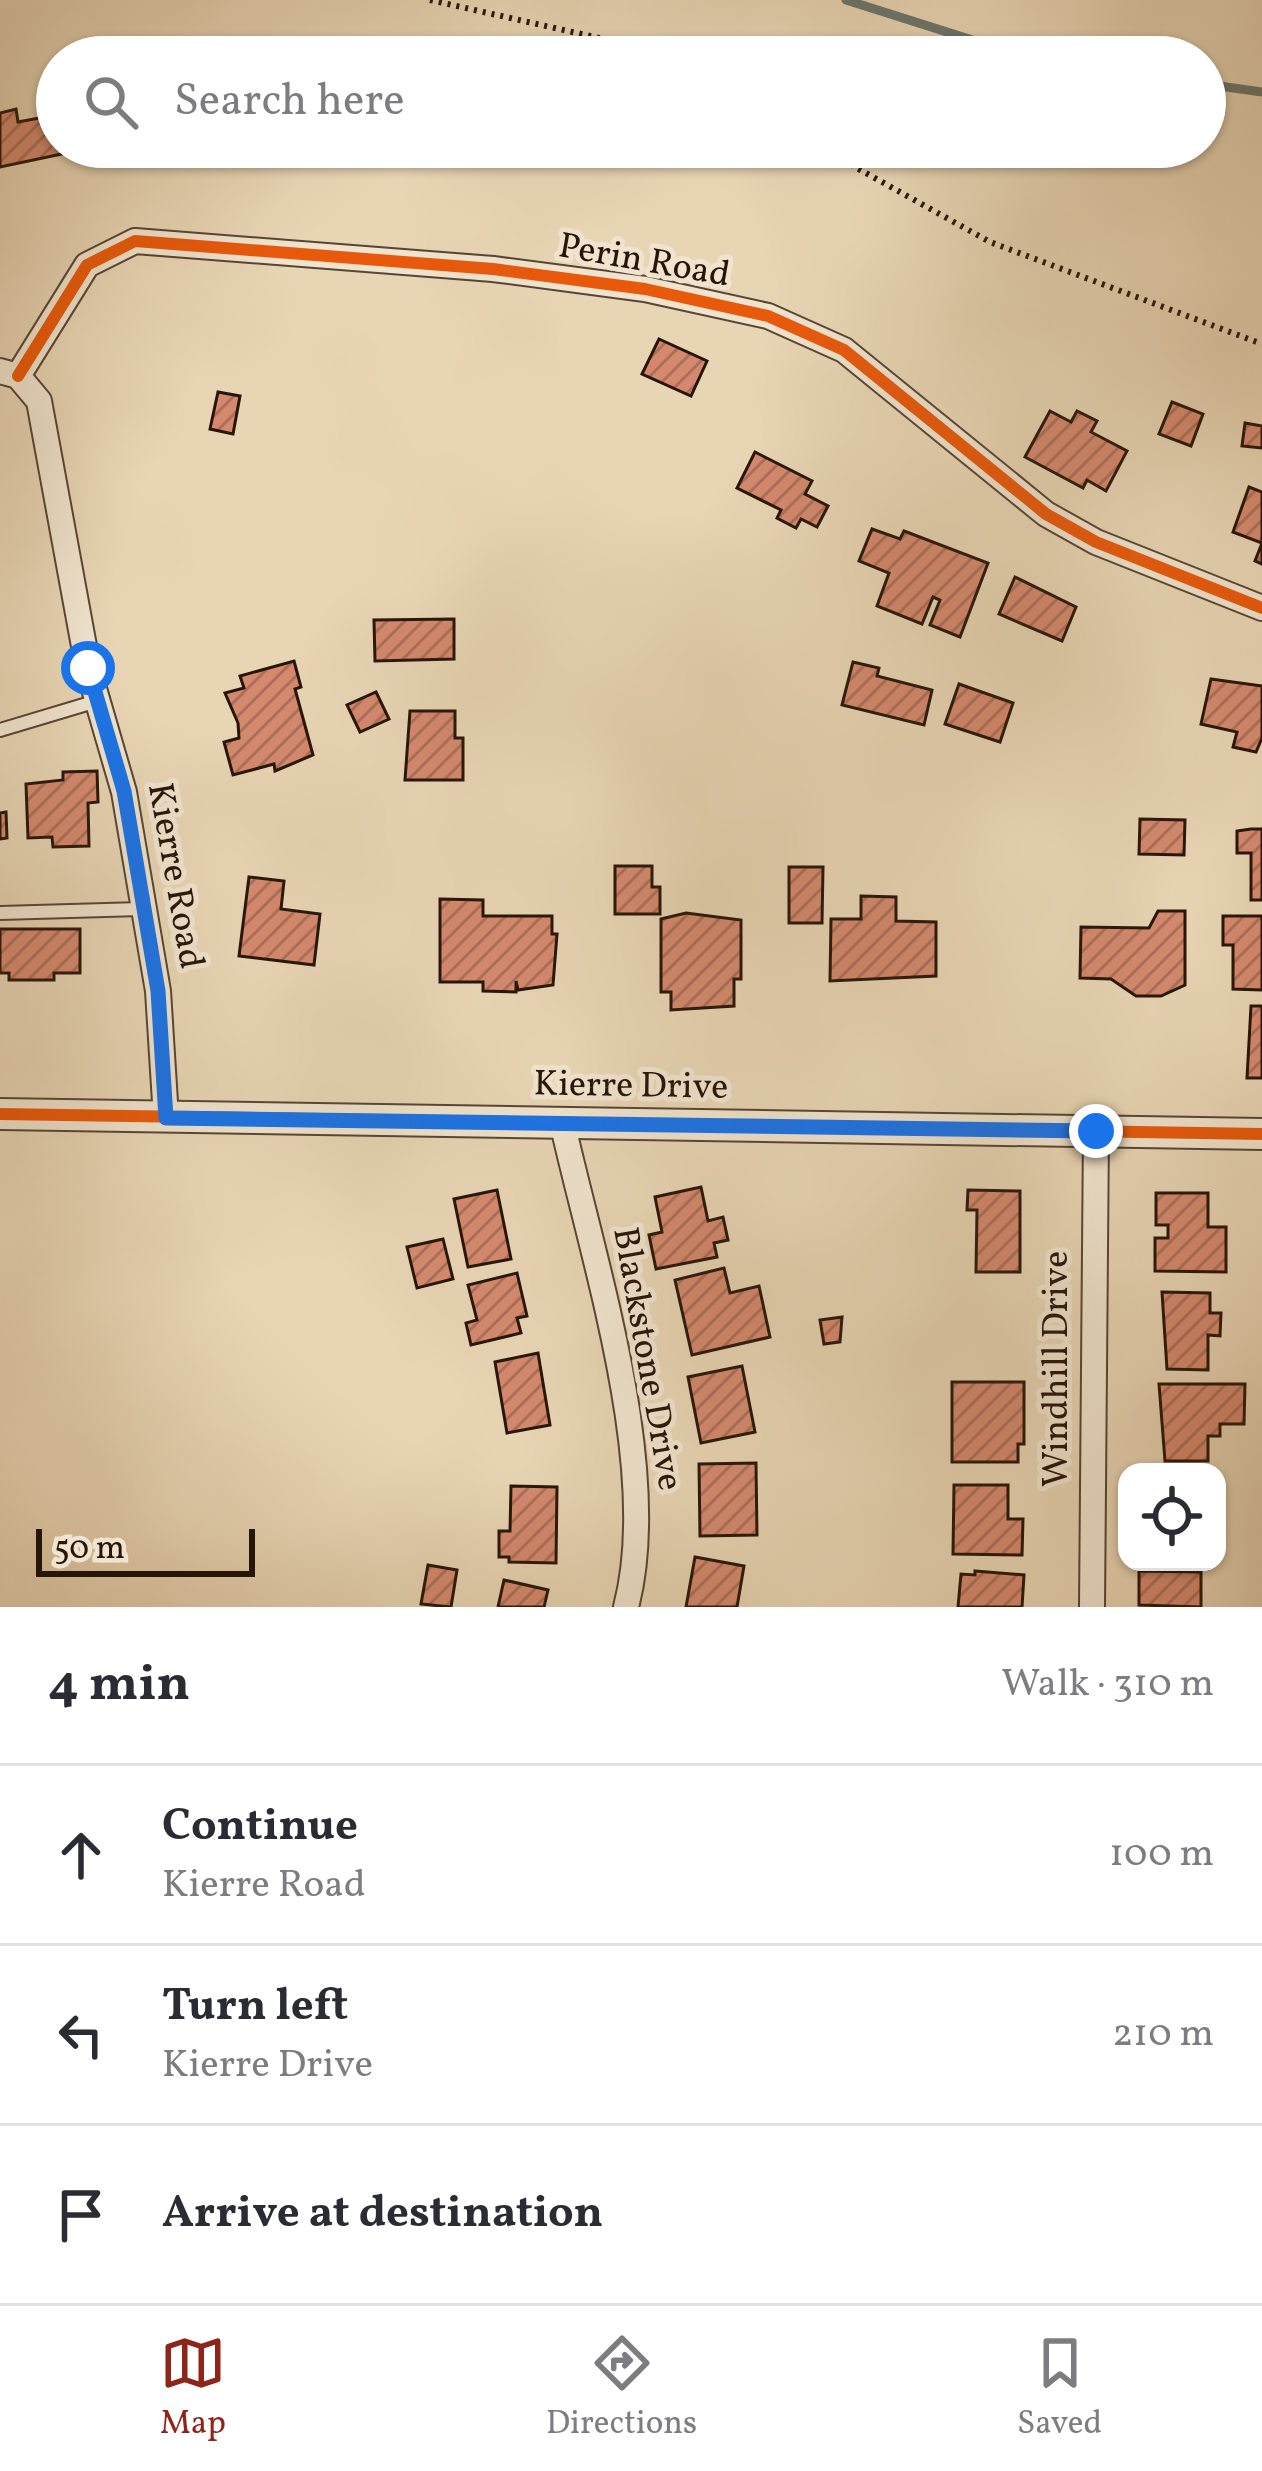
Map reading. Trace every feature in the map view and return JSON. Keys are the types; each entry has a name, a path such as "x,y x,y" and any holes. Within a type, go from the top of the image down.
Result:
{"street":[{"name":"Perin Road","path":"9,373 87,265 135,241 493,268 645,290 768,316 824,338 869,368 1046,514 1096,542 1262,608"},
{"name":"Kierre Road","path":"9,373 39,401 97,701 124,791 158,991 166,1118"},
{"name":"Kierre Drive","path":"0,1114 1262,1135"},
{"name":"Blackstone Drive","path":"563,1126 632,1443 638,1522 626,1607"},
{"name":"Windhill Drive","path":"1092,1607 1096,1131"}],"lane":[{"path":"0,730 97,701"},
{"path":"0,913 141,909"}],"path":[{"path":"430,0 590,36"},
{"path":"857,168 990,242 1262,344"}],"building":[{"path":"16,109 18,122 36,119 36,159 0,167 0,113"},
{"path":"659,339 707,361 691,396 642,374"},
{"path":"218,392 240,396 233,434 210,429"},
{"path":"1172,402 1203,414 1191,446 1159,434"},
{"path":"1050,411 1071,422 1077,411 1097,421 1091,432 1127,451 1106,491 1087,480 1083,488 1025,457"},
{"path":"1245,423 1262,426 1262,448 1242,446"},
{"path":"755,452 812,481 805,494 828,506 817,527 801,519 796,528 777,518 781,510 737,488"},
{"path":"1249,487 1262,492 1262,543 1233,532"},
{"path":"872,529 900,539 904,531 988,563 960,637 930,625 940,600 933,597 922,624 877,606 889,573 859,561"},
{"path":"1015,577 1076,607 1062,641 999,614"},
{"path":"454,619 454,659 375,661 374,620"},
{"path":"294,661 301,687 295,689 313,755 275,771 274,764 233,775 224,742 239,738 238,723 225,693 244,688 240,676"},
{"path":"853,662 879,668 877,676 932,690 924,725 842,705"},
{"path":"1211,679 1262,686 1262,738 1256,752 1233,747 1237,732 1201,724"},
{"path":"959,684 1013,703 1000,742 945,724"},
{"path":"376,692 389,719 360,732 347,705"},
{"path":"410,711 455,711 455,738 463,738 463,780 405,780"},
{"path":"97,771 98,802 88,803 89,846 53,847 52,837 28,838 26,784 63,780 63,772"},
{"path":"6,812 7,838 0,839 0,813"},
{"path":"1140,819 1185,820 1184,855 1139,854"},
{"path":"1262,829 1262,900 1251,900 1251,853 1237,853 1237,831"},
{"path":"615,866 652,866 652,887 660,887 660,914 615,914"},
{"path":"789,867 823,867 822,923 789,923"},
{"path":"249,877 284,881 281,909 320,914 314,965 239,956"},
{"path":"861,896 896,897 896,921 936,922 936,976 830,981 831,919 861,919"},
{"path":"440,899 483,900 483,916 552,916 552,934 557,934 553,985 518,990 516,981 516,992 483,991 483,982 440,982"},
{"path":"1158,911 1185,911 1185,985 1161,996 1136,996 1111,979 1080,978 1081,927 1149,928"},
{"path":"686,913 741,920 741,979 734,979 734,1006 671,1010 671,992 661,992 661,919"},
{"path":"1223,916 1262,916 1262,990 1233,989 1233,945 1223,945"},
{"path":"0,929 80,929 80,973 54,973 54,980 9,980 9,973 0,973"},
{"path":"1251,1006 1262,1006 1262,1078 1247,1078"},
{"path":"701,1187 708,1221 723,1217 728,1240 714,1243 717,1257 656,1269 649,1235 662,1232 655,1197"},
{"path":"497,1190 511,1259 468,1267 454,1199"},
{"path":"968,1190 1020,1191 1020,1272 976,1272 977,1210 967,1210"},
{"path":"1156,1193 1208,1193 1208,1227 1226,1227 1226,1272 1155,1271 1155,1238 1168,1238 1168,1225 1156,1225"},
{"path":"443,1239 453,1279 417,1288 407,1247"},
{"path":"724,1268 730,1293 759,1286 770,1337 692,1355 675,1280"},
{"path":"517,1273 527,1316 517,1318 521,1333 471,1345 466,1323 477,1320 468,1285"},
{"path":"1162,1292 1210,1293 1210,1313 1221,1313 1220,1336 1208,1335 1208,1370 1167,1369"},
{"path":"842,1317 840,1342 824,1344 820,1320"},
{"path":"538,1353 550,1425 507,1433 495,1362"},
{"path":"742,1366 755,1432 701,1443 688,1377"},
{"path":"952,1382 1024,1382 1024,1444 1018,1444 1018,1462 952,1462"},
{"path":"1159,1384 1245,1384 1244,1424 1220,1424 1220,1436 1208,1436 1208,1461 1165,1461"},
{"path":"756,1463 757,1535 700,1536 699,1464"},
{"path":"954,1485 1008,1485 1008,1519 1023,1519 1022,1555 953,1554"},
{"path":"511,1486 557,1487 556,1563 509,1562 509,1557 499,1557 499,1531 510,1531"},
{"path":"695,1557 744,1566 737,1607 686,1607"},
{"path":"428,1565 457,1570 451,1607 421,1604"},
{"path":"975,1571 1024,1575 1022,1607 958,1607 961,1574 975,1575"},
{"path":"1139,1571 1201,1572 1201,1607 1139,1605"},
{"path":"504,1580 548,1590 544,1607 498,1607"}],"waterway":[{"path":"846,0 960,36"},
{"path":"1226,87 1262,92"}],"cycle path":[{"path":"18,376 87,265 135,241 493,269 645,289 768,316 844,350 1046,514 1096,542 1262,608"},
{"path":"0,1114 1262,1134"}],"route":[{"path":"88,668 124,791 158,991 166,1118 1096,1131"}]}
